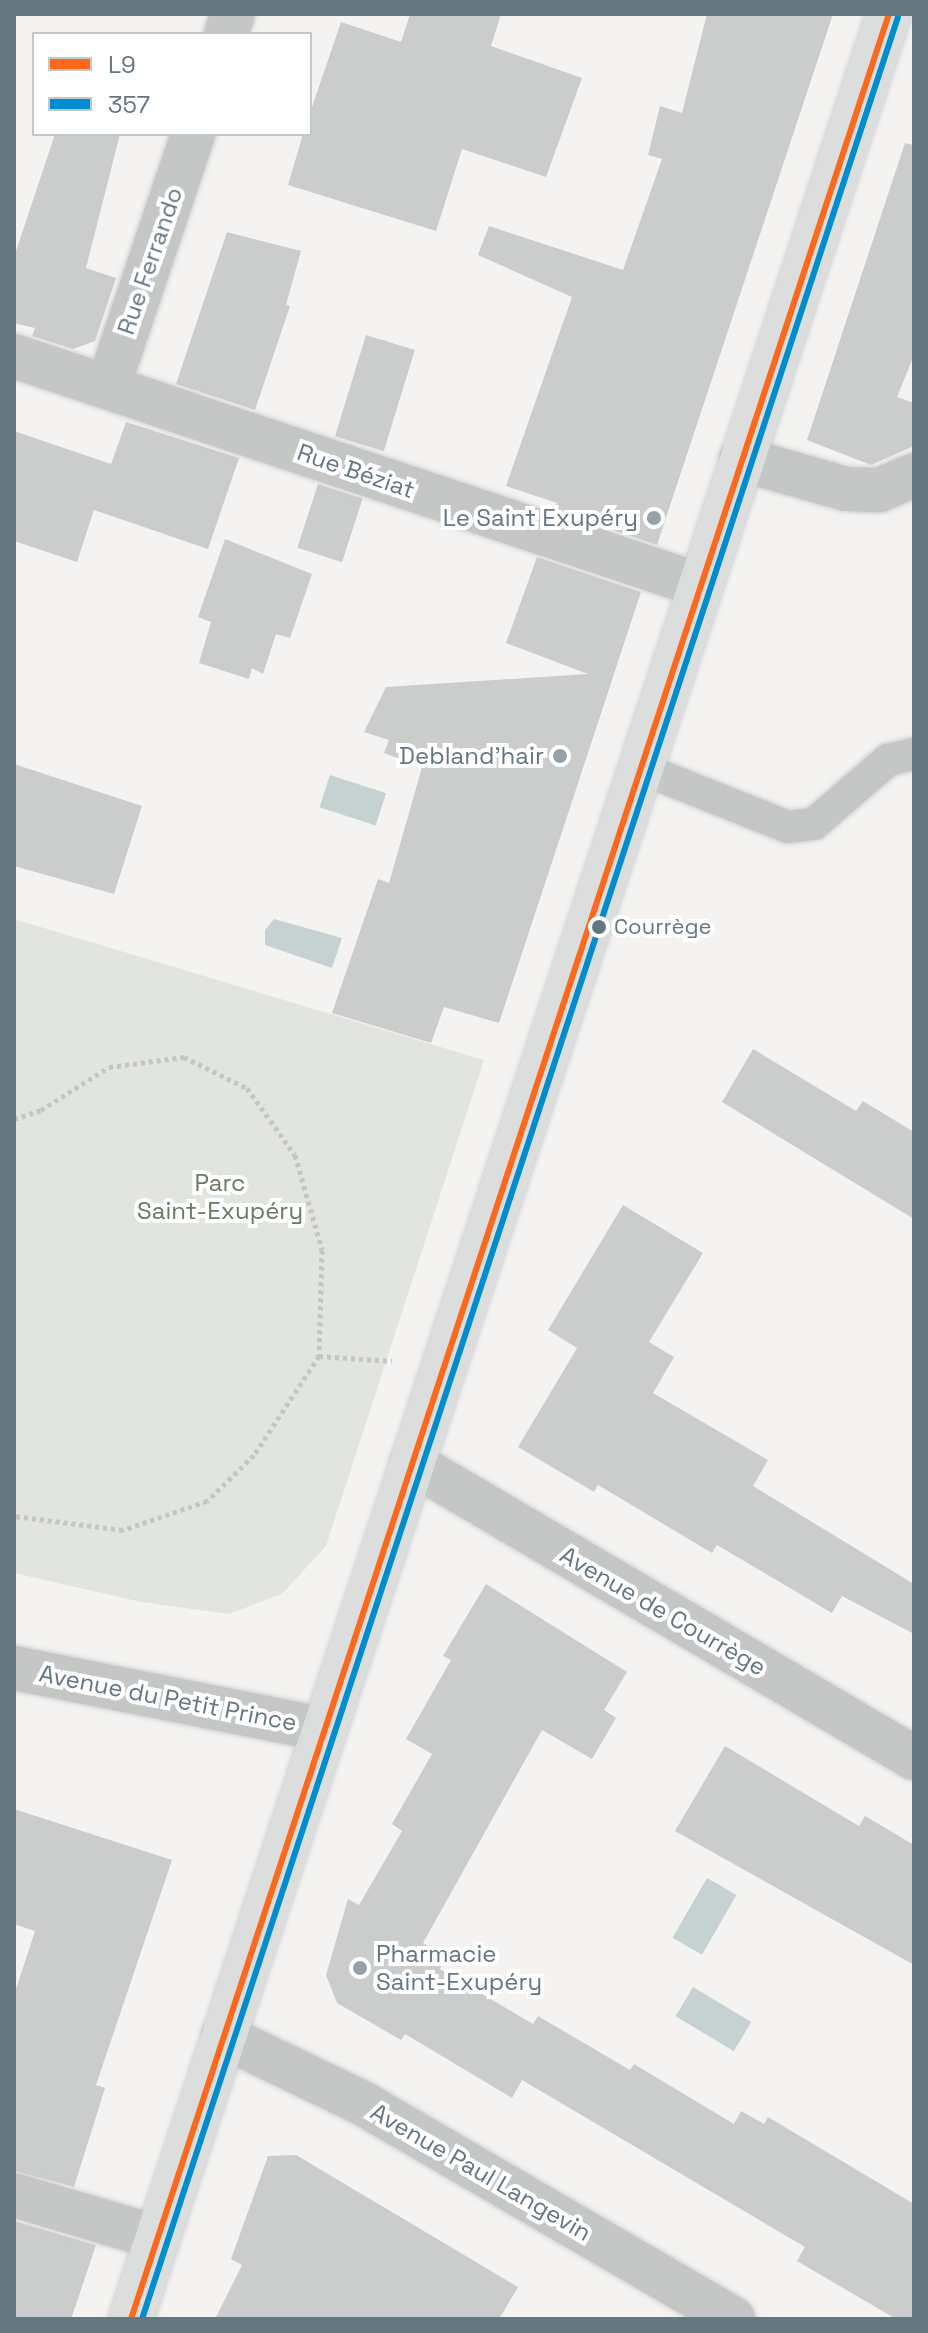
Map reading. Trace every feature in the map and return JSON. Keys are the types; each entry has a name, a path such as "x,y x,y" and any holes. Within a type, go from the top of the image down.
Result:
{"main road":[{"path":"131,2319 889,14"}],"street":[{"name":"Rue Ferrando","path":"108,387 192,136"},
{"name":"Rue Béziat","path":"14,356 699,585"},
{"path":"741,459 846,489 879,490 914,475"},
{"name":"Avenue de Courrège","path":"412,1463 914,1758"},
{"name":"Avenue du Petit Prince","path":"14,1668 323,1729"},
{"name":"Avenue Paul Langevin","path":"223,2036 364,2104 733,2319"},
{"path":"14,2195 156,2237"}],"lane":[{"path":"640,768 788,827 814,824 888,760 914,754"}],"path":[{"path":"14,1119 41,1110 109,1067 184,1057 247,1088 295,1155 322,1250 319,1356 254,1455 207,1501 123,1530 14,1516"},
{"path":"319,1356 397,1362"}],"green space":[{"name":"Parc Saint-Exupéry","path":"14,919 484,1060 326,1546 282,1594 229,1614 141,1602 14,1573"}],"shaded area":[{"path":"330,775 386,793 376,826 319,807"},
{"path":"274,919 342,938 332,968 265,945 265,930"},
{"path":"707,1878 736,1895 702,1955 672,1938"},
{"path":"693,1987 751,2022 734,2051 675,2016"}],"building":[{"path":"410,14 501,14 491,46 582,78 546,177 462,149 436,231 288,185 302,136 312,136 312,107 341,22 401,42"},
{"path":"707,14 833,14 657,545 554,510 557,503 506,486 572,297 478,255 489,226 623,270 662,159 648,155 660,106 682,113"},
{"path":"54,136 119,136 86,268 116,278 95,341 73,349 32,336 35,328 14,323 14,257"},
{"path":"905,143 914,145 914,355 897,397 914,403 914,446 871,465 807,440"},
{"path":"227,232 301,251 286,305 290,306 255,410 176,384"},
{"path":"366,335 415,350 384,451 335,436"},
{"path":"126,422 239,458 208,549 94,510 77,562 14,541 14,431 111,464"},
{"path":"318,484 363,499 342,562 297,548"},
{"path":"225,539 312,574 290,638 276,634 263,674 252,668 249,679 199,663 211,622 198,617"},
{"path":"537,557 641,592 499,1023 444,1007 431,1043 332,1013 378,879 389,883 422,767 384,753 389,740 364,732 386,687 588,674 506,643"},
{"path":"14,764 142,806 114,894 14,866"},
{"path":"753,1049 856,1111 863,1101 914,1132 914,1219 722,1102"},
{"path":"623,1205 703,1253 649,1342 674,1357 653,1393 768,1460 753,1486 914,1584 914,1634 842,1596 832,1613 717,1545 712,1553 598,1485 594,1492 518,1447 577,1348 548,1330"},
{"path":"486,1584 627,1672 604,1710 616,1718 592,1759 542,1730 423,1943 447,1957 440,1969 533,2024 538,2016 630,2070 634,2064 734,2124 741,2111 764,2124 768,2117 914,2204 914,2319 896,2319 797,2261 805,2247 522,2080 512,2098 405,2034 401,2040 337,2003 326,1975 348,1899 359,1905 402,1831 392,1824 432,1754 406,1739 451,1660 443,1656"},
{"path":"725,1746 859,1826 865,1816 914,1845 914,1965 675,1831"},
{"path":"14,1809 172,1860 96,2085 105,2088 74,2187 14,2171 14,1995 35,1931 14,1924"},
{"path":"296,2155 518,2287 499,2319 215,2319 242,2265 231,2259 268,2156"},
{"path":"14,2221 96,2245 71,2319 14,2319"}],"transit line":[{"name":"L9","path":"131,2319 889,14"},
{"name":"357","path":"142,2319 898,17"}],"place":[{"name":"Le Saint Exupéry","path":"654,518"},
{"name":"Debland'hair","path":"560,756"},
{"name":"Courrège","path":"599,927"},
{"name":"Pharmacie Saint-Exupéry","path":"360,1968"}]}
